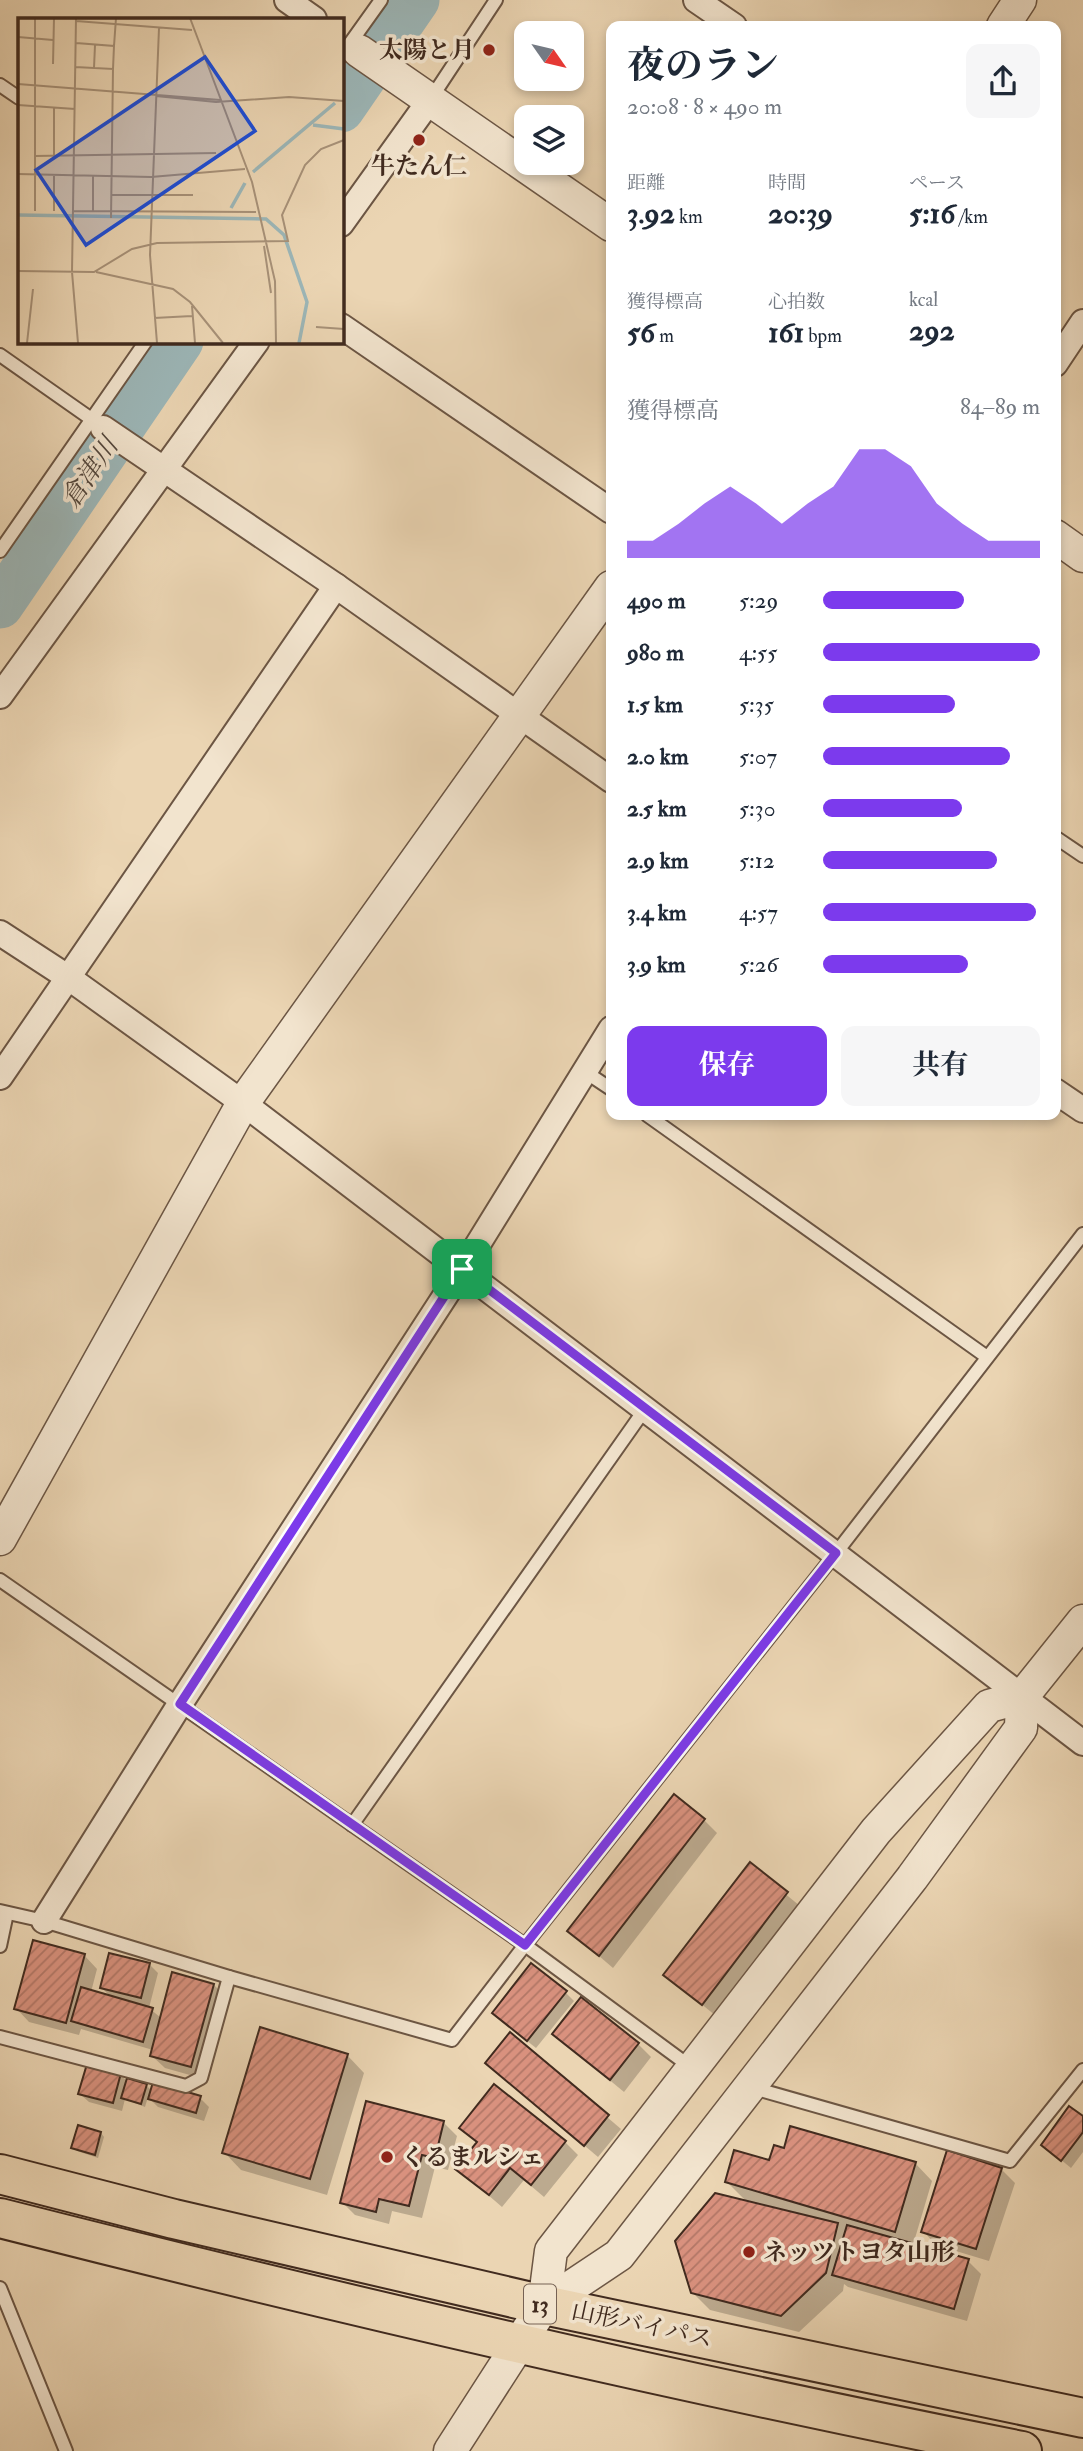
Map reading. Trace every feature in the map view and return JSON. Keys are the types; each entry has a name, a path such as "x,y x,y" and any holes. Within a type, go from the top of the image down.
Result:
{"highway":[{"name":"山形バイパス","path":"0,2174 174,2219 544,2305 1083,2418"},
{"name":"山形バイパス","path":"0,2218 519,2344 962,2445 1022,2451"}],"street":[{"path":"287,0 313,18"},
{"path":"696,0 727,21"},
{"path":"1006,21 1020,0"},
{"path":"348,47 606,222"},
{"path":"343,221 424,96"},
{"path":"1061,355 1083,322"},
{"path":"343,327 606,508"},
{"path":"0,696 159,465 255,343"},
{"path":"98,424 336,586 606,777"},
{"path":"1061,541 1083,556"},
{"path":"0,1077 336,586"},
{"path":"0,1539 243,1102 606,594"},
{"path":"0,933 69,978 243,1102 1083,1743"},
{"path":"44,1921 180,1704 462,1269 606,1037"},
{"path":"1061,1095 1083,1110"},
{"path":"450,2451 544,2305 619,2255 960,1814 1021,1728 1023,1697 1083,1621"},
{"path":"544,2305 551,2251 876,1831 989,1706 1023,1697"}],"lane":[{"path":"348,47 381,0"},
{"path":"424,96 496,0"},
{"path":"0,85 18,97"},
{"path":"0,551 98,424 145,343"},
{"path":"0,355 98,424"},
{"path":"1061,840 1083,856"},
{"path":"584,1071 606,1086"},
{"path":"654,1120 987,1357"},
{"path":"0,1946 4,1912 44,1921 452,2040 836,1553 1083,1234"},
{"path":"352,1825 645,1409"},
{"path":"0,1580 525,1945 693,2068"},
{"path":"0,2037 186,2086 201,2078 229,1977"},
{"path":"750,2087 1010,2161 1083,2070"},
{"path":"0,2288 66,2451"}],"building":[{"path":"674,1794 705,1819 599,1956 567,1931"},
{"path":"750,1862 788,1892 702,2005 663,1975"},
{"path":"33,1940 85,1954 66,2023 14,2009"},
{"path":"109,1953 150,1963 141,1998 100,1988"},
{"path":"531,1963 567,1991 527,2041 492,2013"},
{"path":"172,1972 214,1984 191,2067 150,2056"},
{"path":"81,1987 153,2008 143,2042 71,2021"},
{"path":"581,1997 639,2043 610,2080 552,2034"},
{"path":"260,2027 348,2054 310,2179 222,2153"},
{"path":"510,2032 609,2115 584,2146 485,2063"},
{"path":"87,2064 121,2073 113,2103 78,2094"},
{"path":"127,2078 147,2084 141,2104 121,2098"},
{"path":"153,2082 201,2096 196,2113 148,2099"},
{"path":"494,2084 566,2141 531,2185 510,2168 489,2195 455,2169 477,2142 459,2128"},
{"name":"くるまルシェ","path":"366,2101 444,2121 435,2158 422,2155 409,2206 379,2199 376,2212 340,2203"},
{"path":"1069,2106 1083,2116 1083,2132 1061,2161 1041,2145"},
{"path":"78,2125 101,2132 95,2155 71,2148"},
{"path":"790,2126 916,2162 895,2232 725,2182 734,2150 769,2160 774,2145 784,2148"},
{"path":"947,2150 1002,2168 976,2249 921,2232"},
{"path":"715,2193 838,2223 826,2273 781,2316 691,2293 675,2241"},
{"path":"847,2225 969,2259 954,2309 832,2275"}],"waterway":[{"name":"倉津川","path":"343,106 416,0"},
{"name":"倉津川","path":"0,605 179,343"}],"place":[{"name":"太陽と月","path":"489,50"},
{"name":"牛たん仁","path":"419,140"},
{"name":"くるまルシェ","path":"387,2157"},
{"name":"ネッツトヨタ山形","path":"749,2252"}],"route":[{"path":"462,1269 836,1553 525,1945 180,1704 462,1269"}]}
